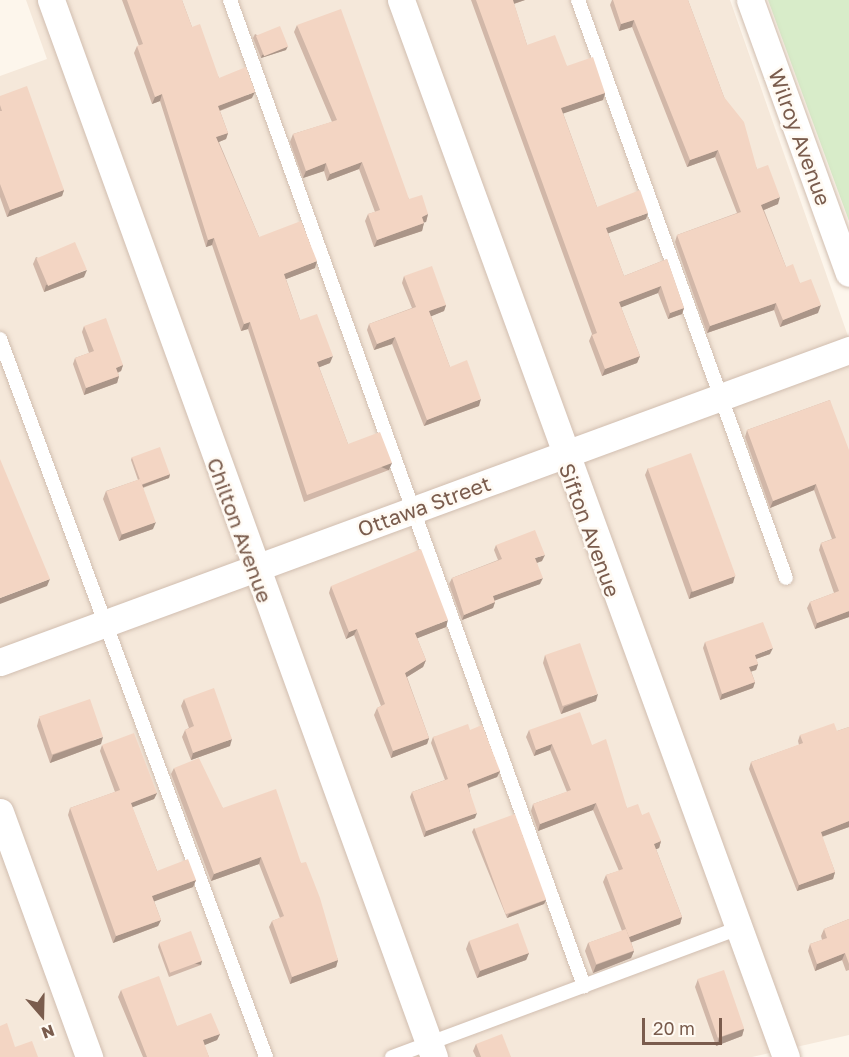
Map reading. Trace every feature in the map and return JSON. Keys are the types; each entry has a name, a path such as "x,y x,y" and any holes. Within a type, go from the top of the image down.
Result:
{"street":[{"name":"Chilton Avenue","path":"51,0 253,567 432,1050"},
{"name":"Sifton Avenue","path":"401,0 562,455 786,1057"},
{"name":"Wilroy Avenue","path":"750,0 849,273"},
{"name":"Ottawa Street","path":"0,662 253,567 849,350"},
{"path":"0,812 89,1057"}],"lane":[{"path":"230,0 584,986"},
{"path":"578,0 718,398 786,578"},
{"path":"0,339 102,623 266,1057"},
{"path":"392,1057 432,1050 584,986 739,927"}],"shaded area":[{"path":"26,0 730,0 849,339 849,1035 752,1057 0,1057 0,76 47,59"}],"green space":[{"path":"768,0 849,0 849,221"}],"building":[{"path":"127,0 182,0 192,27 200,24 219,78 246,67 255,92 218,106 228,133 216,137 259,237 301,221 317,261 284,274 300,320 317,314 333,356 317,362 348,444 380,432 392,463 307,495 250,322 244,324 214,238 208,240 162,94 155,97 137,46 143,44"},
{"path":"476,0 513,0 527,45 555,35 567,66 593,57 605,93 561,108 597,207 640,190 648,213 606,228 624,276 667,259 684,308 670,313 661,286 619,302 640,356 605,369 592,335 597,333"},
{"path":"613,0 688,0 724,97 744,122 757,169 768,165 780,197 761,205 786,267 793,264 800,283 811,279 821,305 783,320 776,303 710,326 677,235 741,212 718,150 690,160 634,20 621,24"},
{"path":"341,9 409,199 422,195 428,214 422,217 424,223 377,240 368,214 380,210 362,162 330,174 326,163 306,171 293,134 337,120 297,25"},
{"path":"280,26 288,46 264,56 256,36"},
{"path":"27,86 64,190 10,210 0,184 0,111 2,111 0,96"},
{"path":"75,242 87,270 48,286 36,258"},
{"path":"432,266 446,305 429,311 450,367 467,360 481,399 427,420 395,337 377,344 369,324 416,307 404,276"},
{"path":"106,318 123,365 116,368 119,376 86,388 75,358 94,351 84,326"},
{"path":"830,400 849,450 849,611 817,623 810,602 839,591 821,543 836,538 816,484 773,501 747,430"},
{"path":"160,447 170,474 142,485 132,457"},
{"path":"691,453 736,576 693,592 648,469"},
{"path":"0,459 50,579 0,598"},
{"path":"140,479 156,522 122,535 106,491"},
{"path":"535,530 545,555 535,558 543,578 493,596 495,602 464,615 452,578 502,559 496,545"},
{"path":"421,549 448,620 415,633 426,660 405,673 429,738 393,751 377,708 385,704 357,629 349,632 331,586"},
{"path":"763,622 773,648 755,655 758,664 749,667 755,682 722,694 705,642"},
{"path":"580,643 598,694 563,706 545,655"},
{"path":"214,688 232,739 193,753 185,730 194,726 184,699"},
{"path":"90,699 103,737 52,754 39,717"},
{"path":"580,712 592,745 606,739 627,808 638,804 642,815 649,812 661,841 654,844 682,917 629,937 606,875 623,869 596,803 540,824 533,804 571,790 552,744 536,750 529,730"},
{"path":"834,723 837,731 849,727 849,821 821,832 835,872 799,885 751,762 803,743 800,735"},
{"path":"468,724 470,730 482,725 500,771 467,784 477,813 426,831 412,792 448,779 433,737"},
{"path":"134,733 157,793 131,803 157,871 188,859 196,880 152,896 161,920 116,936 70,808 120,790 102,745"},
{"path":"199,758 223,808 276,789 301,863 306,862 320,898 338,960 292,977 272,921 284,916 261,857 214,874 174,768"},
{"path":"515,814 546,900 506,914 475,829"},
{"path":"849,919 849,964 845,953 817,964 810,944 827,938 824,929"},
{"path":"518,923 529,953 480,971 469,941"},
{"path":"626,929 634,951 596,964 588,943"},
{"path":"191,931 202,961 170,973 159,943"},
{"path":"724,970 744,1029 718,1038 698,979"},
{"path":"159,976 177,1026 211,1013 220,1034 203,1040 209,1057 147,1057 121,990"},
{"path":"7,1023 15,1047 32,1041 38,1057 0,1057 0,1026"},
{"path":"502,1034 511,1057 481,1057 476,1044"}]}
